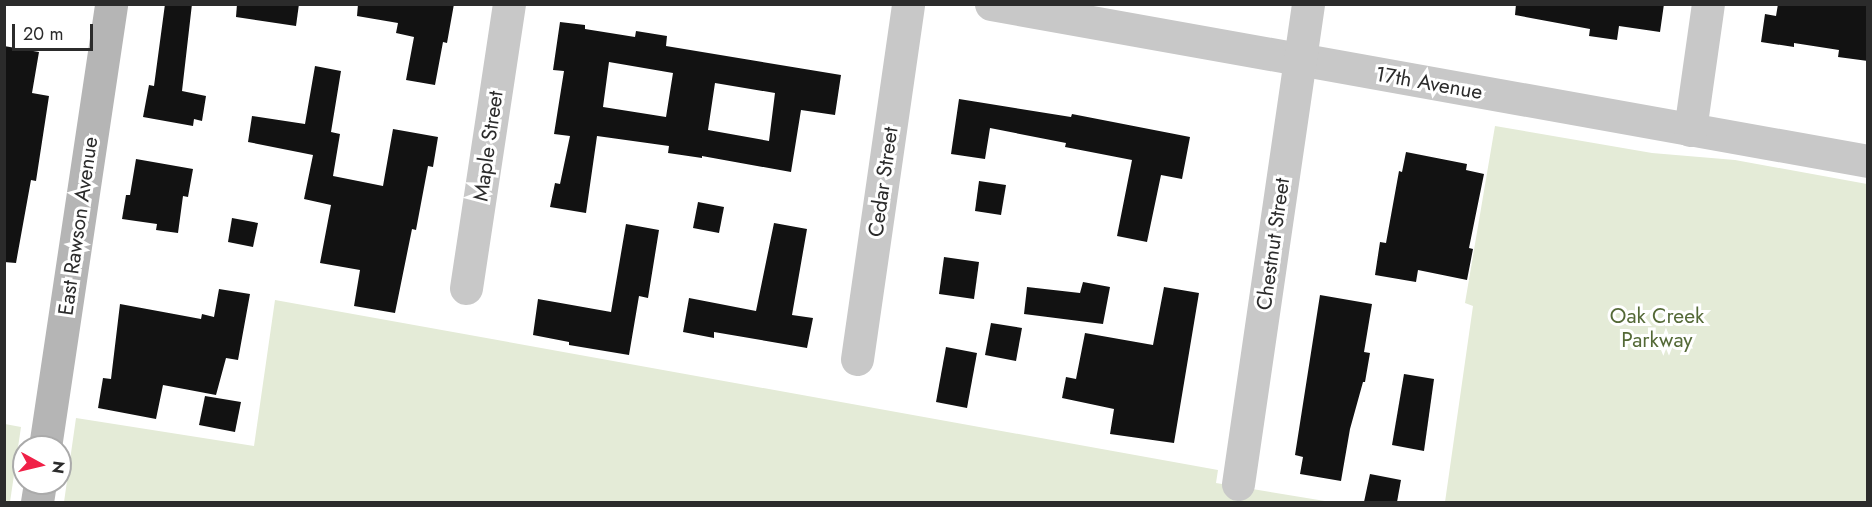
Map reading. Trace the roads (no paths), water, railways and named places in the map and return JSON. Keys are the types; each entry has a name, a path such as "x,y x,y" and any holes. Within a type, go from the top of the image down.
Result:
{"main road":[{"name":"East Rawson Avenue","path":"47,435 111,4"}],"street":[{"name":"Maple Street","path":"466,288 509,4"},
{"name":"Cedar Street","path":"857,359 908,4"},
{"name":"17th Avenue","path":"991,4 1868,161"},
{"name":"Chestnut Street","path":"1238,484 1308,4"},
{"path":"1690,130 1708,4"}],"park label":[{"name":"Oak Creek Parkway","path":"1657,328"}]}
